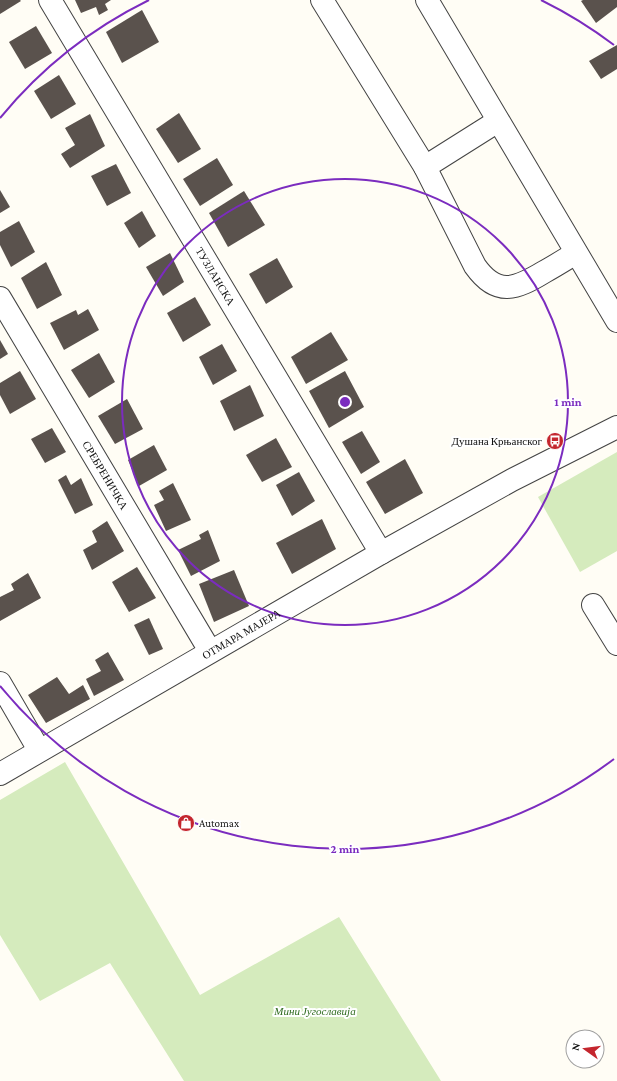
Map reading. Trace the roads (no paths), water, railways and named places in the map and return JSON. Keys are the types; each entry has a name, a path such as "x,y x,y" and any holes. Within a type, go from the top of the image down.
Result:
{"street":[{"name":"ТУЗЛАНСКА","path":"50,0 380,553"},
{"path":"322,0 424,167 475,266 485,279 496,285 509,287 521,285 576,253"},
{"path":"426,0 617,321"},
{"path":"424,167 498,121"},
{"name":"СРЕБРЕНИЧКА","path":"0,298 210,651"},
{"name":"ОТМАРА МАЈЕРА","path":"0,774 380,553 484,495 617,427"},
{"path":"593,604 617,644"},
{"path":"0,683 39,750"}],"place":[{"name":"Душана Крњанског","path":"555,441"},
{"name":"Automax","path":"186,823"}],"park label":[{"name":"Мини Југославија","path":"315,1011"}]}
